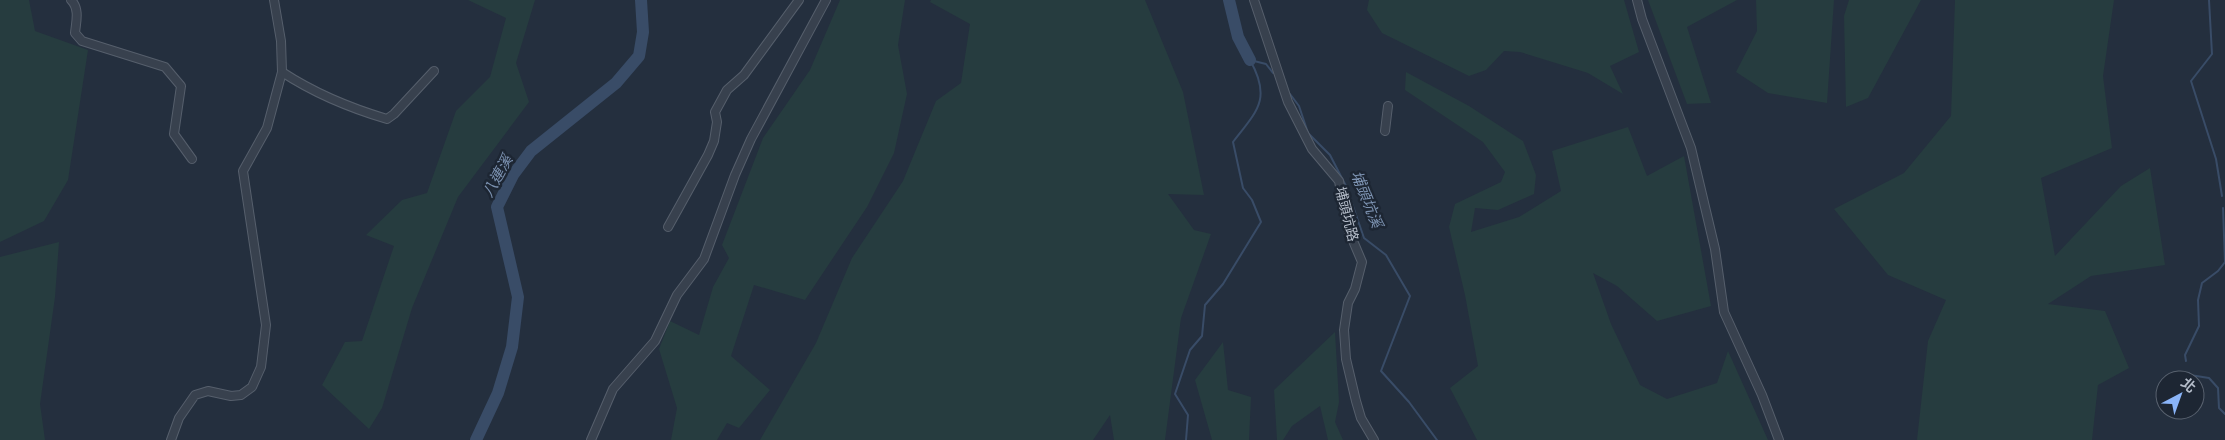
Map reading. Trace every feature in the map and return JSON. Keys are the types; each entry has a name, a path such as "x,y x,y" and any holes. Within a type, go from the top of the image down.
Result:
{"street":[{"path":"71,0 76,7 76,33 82,40 164,67 181,86 174,134 192,159"},
{"path":"171,440 179,418 195,395 208,391 231,396 241,395 252,387 261,367 266,326 243,171 267,128 282,72 281,41 274,0"},
{"path":"668,227 698,170 708,156 714,141 717,122 715,112 727,90 744,75 799,0"},
{"path":"591,440 613,389 655,341 677,296 704,259 735,175 751,139 826,0"},
{"name":"埔頭坑路","path":"1254,0 1288,102 1312,149 1339,180 1348,229 1362,262 1355,289 1348,303 1344,330 1346,359 1356,401 1361,418 1374,440"},
{"path":"1637,0 1642,19 1691,148 1715,249 1724,312 1762,395 1778,440"},
{"path":"282,72 302,85 340,101 350,109 386,119 394,114 434,72"},
{"path":"1385,131 1388,106"}],"green space":[{"path":"0,0 29,0 35,31 88,50 68,180 44,221 0,242"},
{"path":"468,0 535,0 516,63 529,102 458,197 412,308 382,408 369,429 322,385 345,342 362,341 394,246 366,235 402,200 427,193 456,111 490,77 506,18"},
{"path":"840,0 905,0 898,45 907,94 894,153 867,207 805,300 754,285 731,356 770,390 739,428 727,423 717,440 671,440 677,408 659,349 670,321 699,335 713,287 729,258 722,245 763,138 810,70"},
{"path":"931,0 1145,0 1183,92 1204,195 1168,194 1194,230 1211,234 1181,318 1165,440 1114,440 1110,415 1093,440 760,440 816,343 852,258 903,181 936,101 961,83 970,24 930,2"},
{"path":"1369,0 1624,0 1639,52 1610,66 1623,94 1588,73 1520,52 1504,51 1486,70 1469,76 1382,33 1367,10"},
{"path":"1648,0 1737,0 1687,27 1711,103 1687,104"},
{"path":"1756,0 1834,0 1827,103 1768,93 1736,72 1757,31"},
{"path":"1849,0 1921,0 1868,98 1846,107 1844,16"},
{"path":"1955,0 2114,0 2103,76 2112,148 2041,178 2055,256 2121,186 2150,168 2165,265 2091,276 2048,304 2105,311 2129,368 2098,385 2092,440 1917,440 1928,341 1946,300 1888,275 1834,209 1904,173 1951,116"},
{"path":"1406,72 1469,106 1523,141 1536,175 1534,194 1498,210 1475,208 1471,232 1519,217 1561,191 1552,151 1628,127 1647,176 1684,156 1711,306 1657,321 1617,286 1593,273 1611,324 1640,385 1667,399 1717,383 1728,351 1768,440 1477,440 1450,388 1478,366 1465,295 1449,227 1455,204 1501,182 1505,172 1483,142 1405,90"},
{"path":"59,242 55,297 40,404 45,440 0,440 0,257"},
{"path":"1335,332 1339,402 1335,422 1343,440 1328,440 1320,406 1292,426 1283,440 1277,440 1274,390"},
{"path":"1223,342 1228,390 1251,397 1249,440 1212,440 1195,380"}],"waterway":[{"name":"八連溪","path":"476,440 498,393 512,347 518,297 497,207 513,175 531,151 616,83 639,56 643,32 641,0"},
{"name":"埔頭坑溪","path":"1229,0 1238,37 1250,60"},
{"path":"2209,0 2212,54 2191,81 2216,159 2222,196"},
{"name":"埔頭坑溪","path":"1250,60 1266,64 1273,73"},
{"path":"1186,440 1188,415 1175,394 1190,350 1202,336 1205,305 1223,284 1261,222 1252,200 1243,188 1233,142 1255,113 1261,95 1257,73 1250,60"},
{"name":"埔頭坑溪","path":"1290,94 1299,106 1308,133 1330,155 1346,186 1364,238 1386,255 1410,296 1381,371 1409,402 1437,440"},
{"path":"2186,361 2185,355 2199,326 2198,300 2202,283 2218,271 2225,262 2223,208"},
{"path":"2205,377 2209,378 2218,388 2219,408 2225,414"}]}
